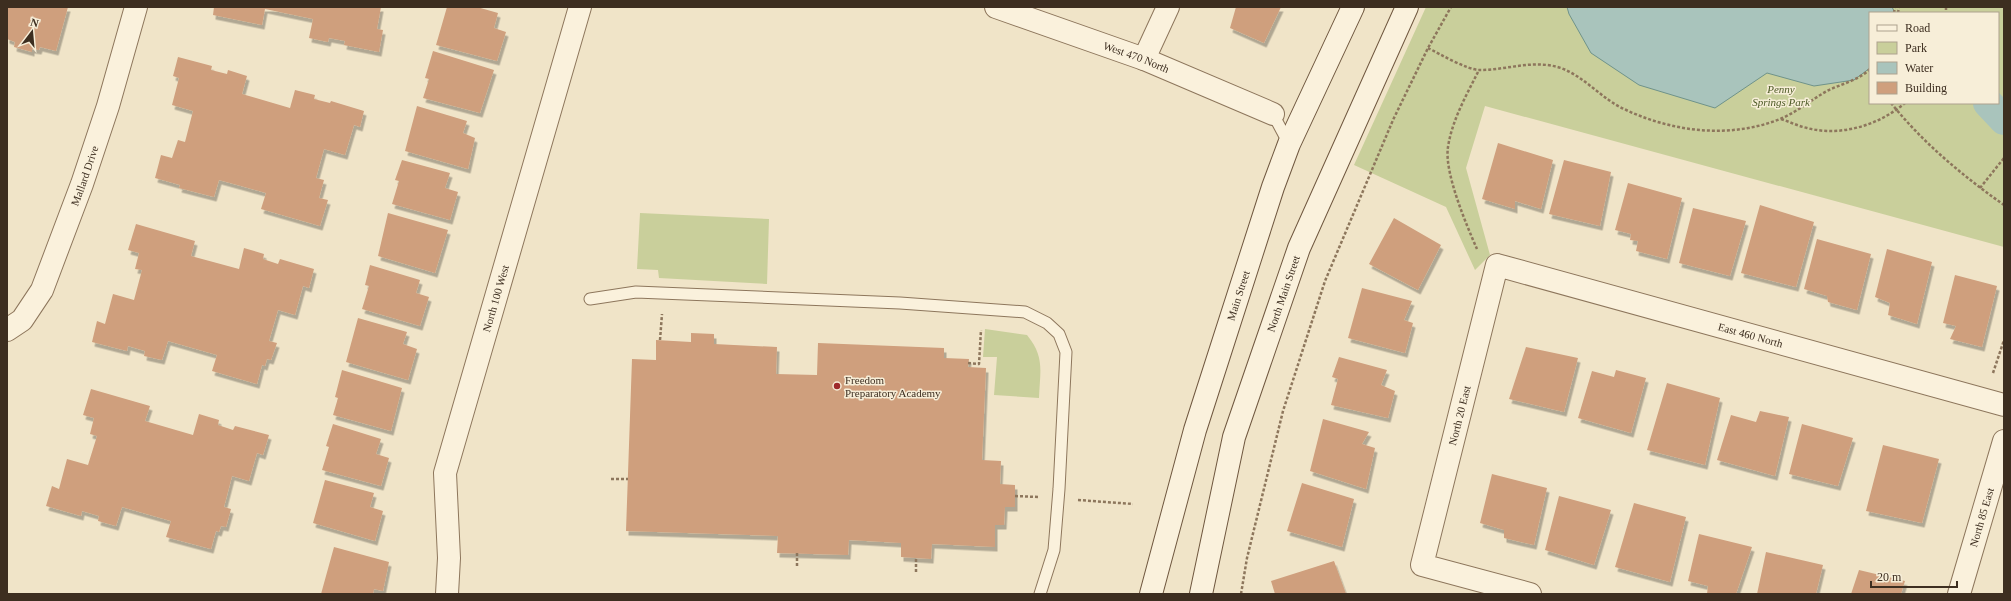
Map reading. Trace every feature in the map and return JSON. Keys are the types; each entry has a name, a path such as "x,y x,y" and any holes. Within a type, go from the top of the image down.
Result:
{"street":[{"name":"Mallard Drive","path":"7,330 22,320 42,290 82,184 108,106 136,7"},
{"name":"North 100 West","path":"446,594 449,558 445,473 580,7"},
{"name":"West 470 North","path":"996,7 1144,59 1273,114"},
{"path":"1144,59 1168,7"},
{"name":"Main Street","path":"1151,594 1195,430 1273,187 1289,144 1353,7"},
{"name":"North Main Street","path":"1201,594 1234,437 1297,256 1408,7"},
{"name":"East 460 North","path":"1496,266 2004,405"},
{"name":"North 20 East","path":"1496,266 1422,565 1530,594"},
{"name":"North 85 East","path":"1959,594 2004,441"}],"lane":[{"path":"1273,114 1289,144"},
{"path":"590,299 636,292 900,303 1025,312 1047,323 1059,334 1066,352 1059,489 1054,550 1040,594"}],"path":[{"path":"1241,594 1247,558 1283,411 1325,280 1394,120 1428,48 1451,7"},
{"path":"1428,48 1479,70 1532,63 1561,68 1582,80 1623,109 1644,118 1672,127 1700,130 1732,130 1763,125 1781,118 1806,105 1826,92 1867,72 1869,75"},
{"path":"1478,251 1458,202 1450,168 1448,148 1463,103 1479,70"},
{"path":"1892,104 1918,134 1980,188 2004,205"},
{"path":"1781,118 1807,128 1846,130 1882,119 1904,104"},
{"path":"1980,188 2004,158"},
{"path":"660,340 662,311"},
{"path":"968,363 979,364 981,325"},
{"path":"1993,373 2004,340"},
{"path":"611,479 628,479"},
{"path":"1015,496 1041,497"},
{"path":"1073,500 1133,504"},
{"path":"796,566 797,553"},
{"path":"916,558 916,572"}],"green space":[{"name":"Penny Springs Park","path":"1426,7 2004,7 2004,247 1485,106 1466,168 1490,255 1475,270 1446,207 1354,165"},
{"path":"640,213 769,219 767,284 659,278 658,270 637,269"},
{"path":"985,329 1027,335 1037,350 1039,357 1039,398 994,395 997,357 983,357"}],"water":[{"path":"1567,7 1892,7 1894,12 1869,12 1869,69 1854,80 1814,86 1767,73 1715,108 1639,85 1591,53 1569,14"}],"building":[{"path":"7,7 68,7 56,51 40,47 39,50 32,49 32,52 14,47 15,42 7,39"},
{"path":"214,7 381,7 377,29 383,30 379,52 344,45 345,41 329,38 328,42 309,38 313,19 265,9 262,25 213,15"},
{"path":"447,7 477,7 498,13 494,28 506,32 497,61 436,45"},
{"path":"1236,7 1281,7 1264,43 1230,28"},
{"path":"433,51 494,70 480,113 423,98 429,79 425,78"},
{"path":"178,57 212,66 211,70 227,74 228,70 247,76 242,94 290,108 295,90 315,95 314,99 330,103 331,101 364,111 360,127 354,125 345,155 324,149 316,178 324,180 319,198 328,200 320,226 261,209 266,193 219,180 214,197 179,188 180,185 155,178 161,155 172,158 178,140 185,142 193,111 172,105 179,78 173,76"},
{"path":"417,106 467,121 463,133 475,138 468,169 405,151"},
{"path":"1498,143 1553,160 1541,209 1515,201 1515,209 1482,199"},
{"path":"402,160 450,173 445,188 458,192 450,220 392,204 399,181 395,180"},
{"path":"1564,160 1611,172 1600,226 1549,214"},
{"path":"1628,183 1682,198 1667,259 1636,251 1638,241 1630,240 1631,234 1615,230"},
{"path":"1760,205 1814,222 1796,287 1741,273"},
{"path":"1693,208 1746,221 1730,276 1679,263"},
{"path":"388,213 448,230 435,273 378,256"},
{"path":"1394,218 1441,245 1418,290 1369,264"},
{"path":"136,224 195,241 191,256 239,269 244,248 264,254 263,259 278,264 280,259 314,269 309,288 303,286 295,315 278,310 269,341 277,343 271,360 267,359 265,366 262,365 257,384 212,371 217,355 168,341 162,360 144,356 145,351 128,346 127,351 92,342 97,321 105,324 113,294 134,300 142,270 135,269 139,253 128,250"},
{"path":"1817,239 1871,254 1857,310 1828,302 1827,296 1804,289"},
{"path":"1887,249 1932,262 1917,324 1888,315 1890,303 1875,297"},
{"path":"370,265 420,280 416,293 429,297 420,326 362,309 369,286 365,285"},
{"path":"1955,275 1997,286 1982,347 1950,339 1956,326 1943,323"},
{"path":"1362,288 1412,301 1404,320 1413,323 1405,353 1348,338"},
{"path":"358,318 407,332 403,344 417,349 408,380 346,362"},
{"name":"Freedom Preparatory Academy","path":"691,333 714,334 714,344 777,347 776,374 817,375 818,343 944,348 944,358 969,359 968,367 986,368 982,460 1001,461 1000,484 1015,485 1015,507 1005,507 1004,525 995,525 995,547 932,544 931,559 901,557 901,543 849,540 848,555 777,553 778,536 626,531 632,359 656,360 656,340 691,342"},
{"path":"1526,347 1578,358 1564,412 1509,399"},
{"path":"1339,357 1387,370 1381,385 1395,391 1388,418 1331,405 1338,379 1332,377"},
{"path":"342,370 402,388 391,431 333,415 338,398 335,397"},
{"path":"1616,370 1646,378 1631,433 1578,418 1592,371 1614,377"},
{"path":"1667,383 1720,398 1705,465 1647,450"},
{"path":"91,389 150,406 145,421 193,435 199,414 219,420 218,425 233,430 235,426 269,435 263,455 257,453 249,481 232,476 224,507 231,509 226,527 221,526 219,532 216,531 211,549 166,537 171,521 122,507 116,526 98,521 99,516 82,511 81,516 46,506 52,486 59,489 67,459 88,465 97,436 90,434 94,418 83,415"},
{"path":"1760,411 1789,417 1775,476 1717,460 1731,415 1756,422"},
{"path":"1323,419 1369,432 1362,444 1375,448 1366,489 1310,471"},
{"path":"333,424 381,439 376,454 389,458 381,486 322,470 329,447 326,446"},
{"path":"1802,424 1853,438 1838,486 1789,474"},
{"path":"1883,445 1939,459 1922,523 1866,511"},
{"path":"1492,474 1547,488 1534,545 1504,538 1504,530 1480,523"},
{"path":"325,480 374,493 370,507 383,511 375,541 313,523"},
{"path":"1302,483 1354,499 1342,547 1287,531"},
{"path":"1559,496 1611,510 1594,565 1545,550"},
{"path":"1634,503 1686,517 1670,582 1615,567"},
{"path":"1699,534 1752,547 1736,594 1707,594 1708,586 1688,581"},
{"path":"334,547 389,562 383,591 374,589 373,594 321,594"},
{"path":"1766,552 1823,565 1816,594 1757,594"},
{"path":"1334,561 1346,594 1275,594 1271,581"},
{"path":"1859,570 1905,581 1901,594 1851,594"}],"waterway":[{"path":"1989,104 2004,120"}],"place":[{"name":"Freedom Preparatory Academy","path":"837,386"}]}
